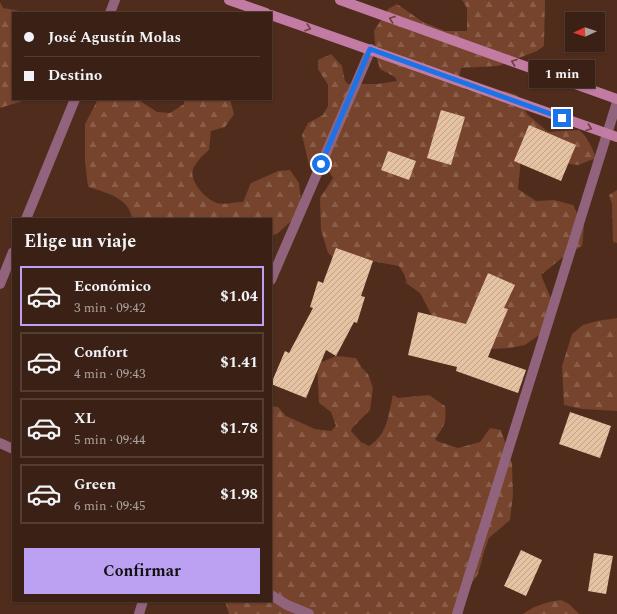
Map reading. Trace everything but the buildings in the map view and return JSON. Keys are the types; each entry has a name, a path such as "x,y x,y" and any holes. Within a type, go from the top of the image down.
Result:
{"main road":[{"path":"229,0 263,12"},
{"path":"340,0 617,100"},
{"path":"272,15 617,137"}],"street":[{"path":"110,12 115,0"},
{"path":"272,278 370,49"},
{"path":"26,218 75,100"},
{"path":"457,614 617,100"},
{"path":"0,284 12,254"},
{"path":"0,443 12,449"},
{"path":"272,596 287,605 309,614"},
{"path":"139,614 143,602"}],"green space":[{"path":"462,0 545,0 544,46 537,51 498,66 461,68 458,81 466,90 490,93 505,91 517,95 527,114 548,132 579,130 587,139 596,158 578,165 521,158 518,189 536,201 554,200 573,205 584,227 582,246 563,257 541,275 556,310 545,331 525,345 510,348 491,349 475,347 432,316 420,293 403,281 407,283 399,266 371,261 337,260 328,253 321,230 320,198 333,178 327,168 309,165 302,135 308,123 323,115 328,106 328,85 318,69 318,60 331,54 342,66 345,81 348,84 377,84 397,81 395,77 380,69 376,55 374,31 388,9 397,4 423,22 445,31 467,31 467,8"},
{"path":"0,2 3,8 25,12 12,12 12,100 26,100 0,108"},
{"path":"97,100 139,100 157,112 170,113 184,104 184,100 230,100 234,114 225,127 211,131 209,150 193,169 192,174 199,189 208,198 220,204 243,202 251,183 278,171 290,170 299,183 302,211 277,234 272,235 272,218 132,218 127,206 122,201 102,191 88,187 85,162 85,124"},
{"path":"617,190 617,243 613,242 612,204 609,195"},
{"path":"617,318 617,411 582,409 564,405 562,366 572,334 583,325"},
{"path":"336,356 356,358 368,374 373,388 370,410 353,427 351,431 361,442 369,446 384,430 393,395 398,398 429,395 445,406 446,416 444,424 435,439 458,448 480,442 490,428 501,430 512,464 513,495 510,520 489,538 478,574 469,587 464,600 463,614 229,614 225,602 272,602 272,406 278,407 286,416 315,429 331,431 336,426 331,412 319,403 317,364"},
{"path":"561,600 569,604 579,614 523,614 541,604"}],"route":[{"path":"321,164 370,49 562,118"}]}
